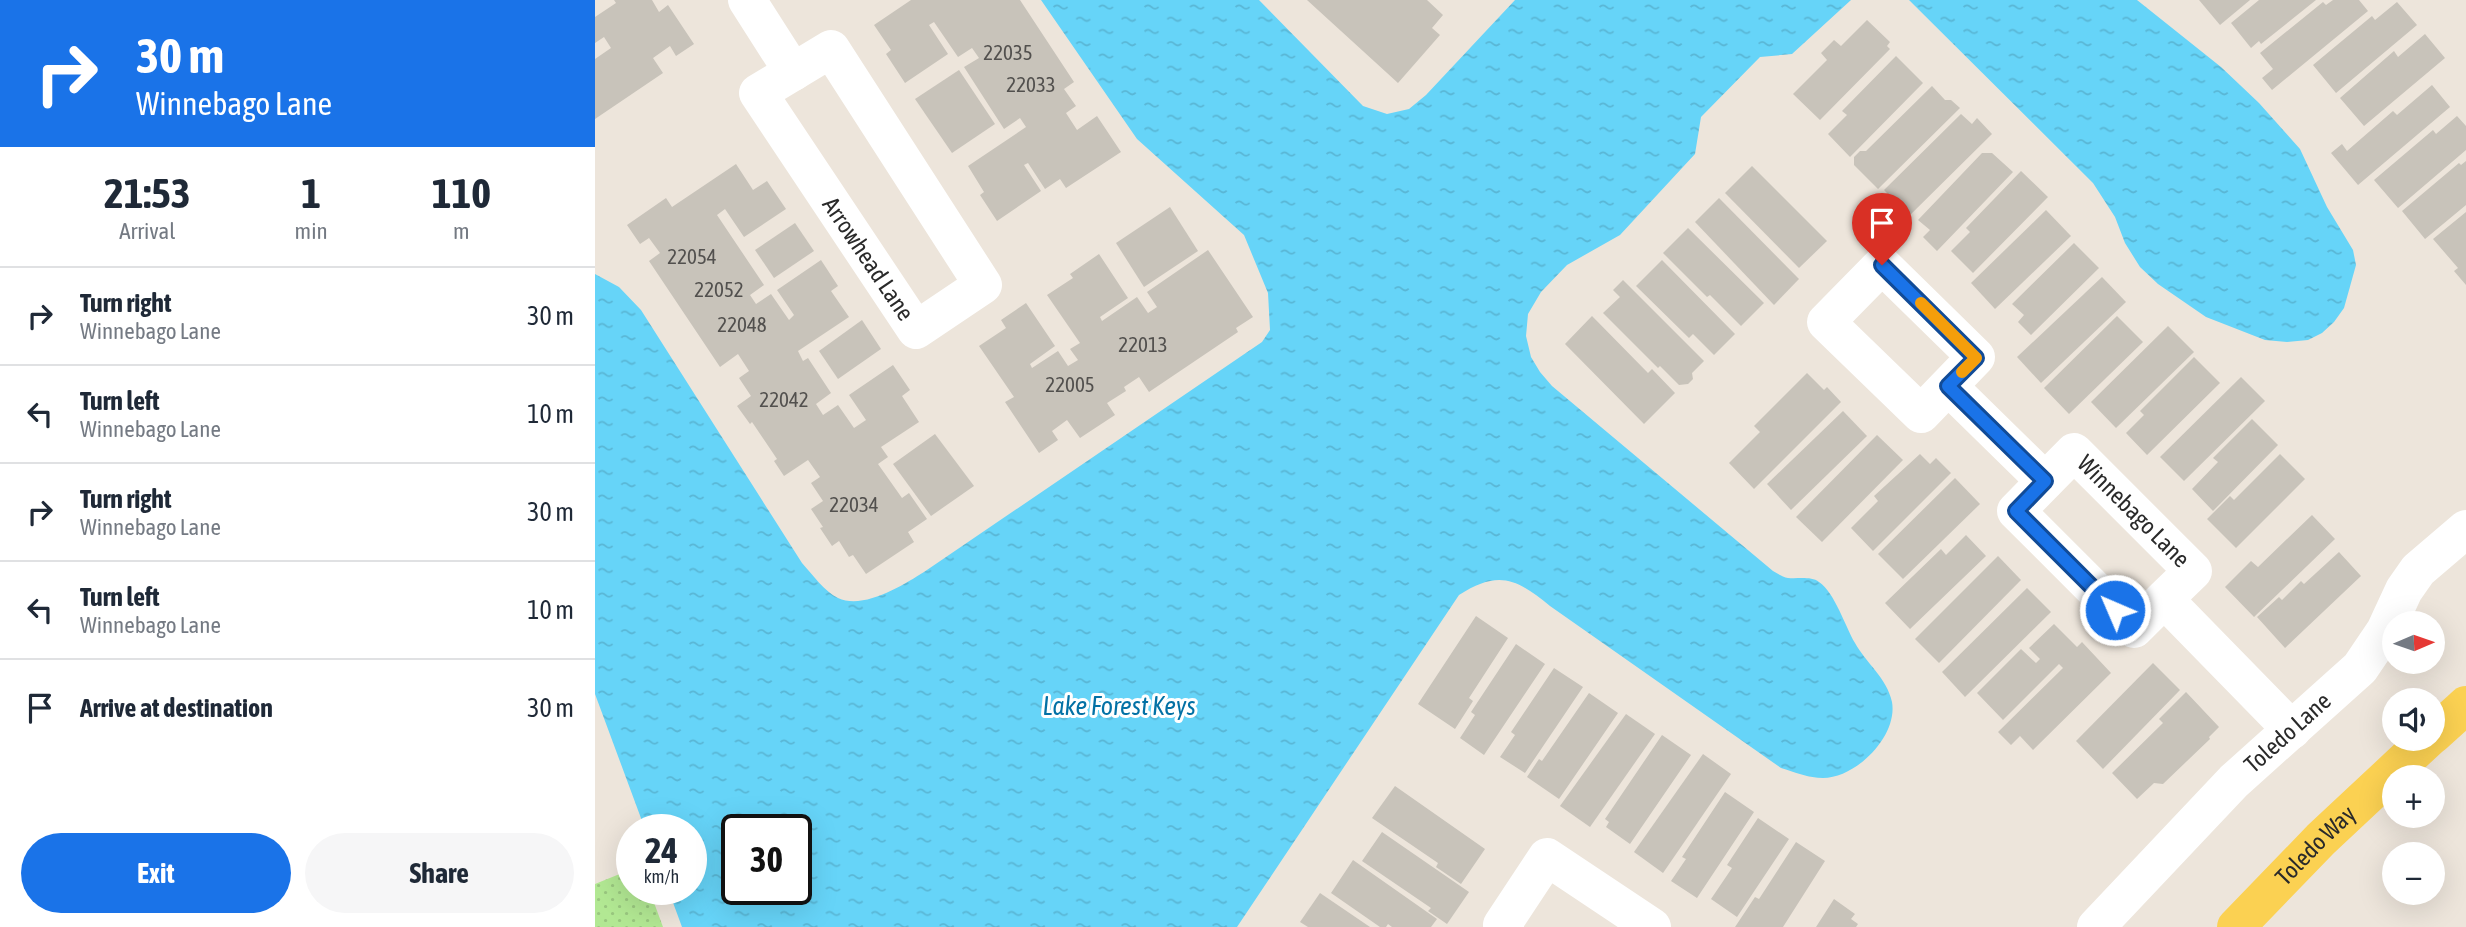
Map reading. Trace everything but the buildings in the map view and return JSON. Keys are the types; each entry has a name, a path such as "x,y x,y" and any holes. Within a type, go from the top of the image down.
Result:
{"main road":[{"name":"Toledo Way","path":"2445,724 2466,705"},
{"name":"Toledo Way","path":"2236,927 2321,839 2416,751"}],"street":[{"path":"747,0 793,72"},
{"name":"Arrowhead Lane","path":"831,49 983,285 916,330 758,93 793,72 831,49"},
{"name":"Winnebago Lane","path":"1948,386 2045,481"},
{"name":"Winnebago Lane","path":"2074,452 2193,570 2164,600 2134,629 2016,511 2074,452"},
{"name":"Toledo Lane","path":"2096,927 2234,781 2360,668 2385,631 2404,590 2418,570 2466,529"},
{"name":"Winnebago Lane","path":"2164,600 2293,730"},
{"path":"1505,927 1502,925 1547,857 1652,927"}],"green space":[{"path":"616,875 616,905 655,905 663,927 595,927 595,884"}],"water":[{"name":"Lake Forest Keys","path":"1041,0 1259,0 1363,106 1387,114 1409,109 1426,95 1515,0 1851,0 1792,54 1760,57 1701,117 1695,154 1620,235 1567,265 1541,292 1528,314 1526,336 1531,357 1552,386 1773,571 1788,578 1812,579 1825,587 1855,643 1889,693 1892,715 1882,741 1861,763 1836,776 1812,777 1781,768 1527,589 1496,580 1485,582 1459,595 1237,927 682,927 674,905 707,905 707,814 639,814 595,694 595,274 619,287 641,310 802,563 833,595 848,601 859,601 883,594 924,572 1262,342 1270,330 1268,293 1244,235 1137,139"},
{"path":"1909,0 2137,0 2221,67 2259,103 2300,149 2327,207 2353,250 2356,265 2344,308 2334,322 2322,333 2308,340 2265,340 2206,317 2158,284 2140,267 2125,243 2115,217 2093,183"}],"slow traffic":[{"path":"1921,303 1976,358 1962,372"}],"route":[{"path":"1882,265 1976,358 1948,386 2045,481 2016,511 2115,610"}]}
